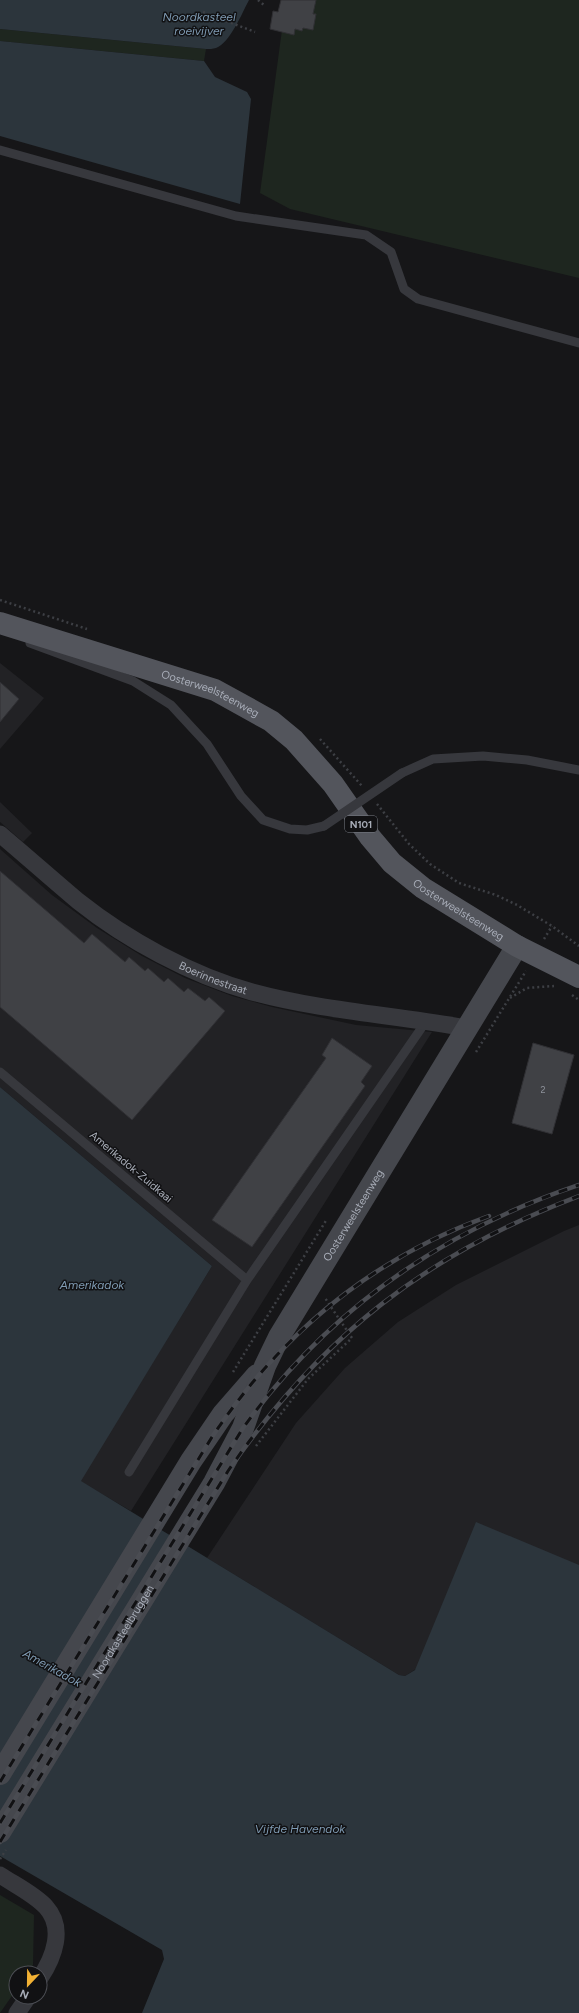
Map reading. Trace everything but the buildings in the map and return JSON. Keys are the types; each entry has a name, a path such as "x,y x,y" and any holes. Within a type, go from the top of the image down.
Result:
{"main road":[{"name":"Oosterweelsteenweg","path":"12,634 215,690 271,721 294,740 333,784 370,837 392,863 423,888 517,946 279,1337 265,1366 243,1428 196,1512"},
{"path":"517,946 573,984"},
{"name":"Oosterweelsteenweg","path":"0,1774 169,1496 223,1414 265,1366"},
{"name":"Noordkasteelbruggen","path":"0,1832 196,1512"}],"street":[{"name":"Boerinnestraat","path":"0,834 79,902 132,938 169,959 213,979 251,992 295,1002 428,1020 467,1028"},
{"path":"0,1875 46,1907 52,1917 58,1937 52,1956 47,1965"}],"lane":[{"path":"0,150 236,216 366,235 391,252 404,289 418,299 579,344"},
{"path":"0,632 12,634 133,681 171,705 207,744 241,796 263,820 290,829 307,830 324,826 402,773 433,759 483,756 527,760 579,770"},
{"path":"129,1472 247,1280 428,1020"},
{"name":"Amerikadok-Zuidkaai","path":"0,1072 247,1280"}],"path":[{"path":"258,0 264,5"},
{"path":"203,12 255,32"},
{"path":"552,926 579,946"},
{"path":"573,984 579,1000"},
{"path":"509,999 527,988 554,986 560,989"},
{"path":"252,1452 308,1379 352,1338 325,1298 329,1291"}],"shaded area":[{"path":"286,0 579,0 579,278 290,209 260,193"},
{"path":"0,29 206,49 204,61 0,41"},
{"path":"0,663 44,698 0,749"},
{"path":"0,802 32,833 23,842 0,822"},
{"path":"0,849 52,895 97,928 142,956 185,978 232,996 272,1007 356,1025 432,1032 131,1511 80,1481 212,1266 0,1087"},
{"path":"579,1225 579,1565 405,1676 399,1675 207,1558 296,1423 345,1368 398,1322 456,1285"},
{"path":"0,1895 34,1915 33,1965 8,1965 8,2002 0,2013"}],"water":[{"name":"Noordkasteel roeivijver","path":"0,0 249,0 231,34 226,40 216,48 206,49 0,29"},
{"path":"0,41 204,61 215,77 247,92 251,99 240,204 0,136"},
{"name":"Vijfde Havendok","path":"0,1087 212,1266 81,1481 399,1675 405,1676 415,1670 476,1522 579,1565 579,2013 142,2013 164,1959 162,1950 0,1856"}],"railway":[{"path":"0,1823 243,1428 276,1386 312,1347 351,1311 392,1280 435,1251 481,1226 529,1204 579,1185"},
{"path":"0,1842 228,1471 264,1423 301,1379 340,1340 381,1305 425,1273 473,1244 524,1219 579,1196"},
{"path":"0,1782 212,1437 239,1400 268,1365 299,1333 332,1304 368,1277 406,1254 446,1233 489,1216"}],"water label":[{"name":"Amerikadok","path":"92,1285"},
{"name":"Amerikadok","path":"52,1668"}]}
